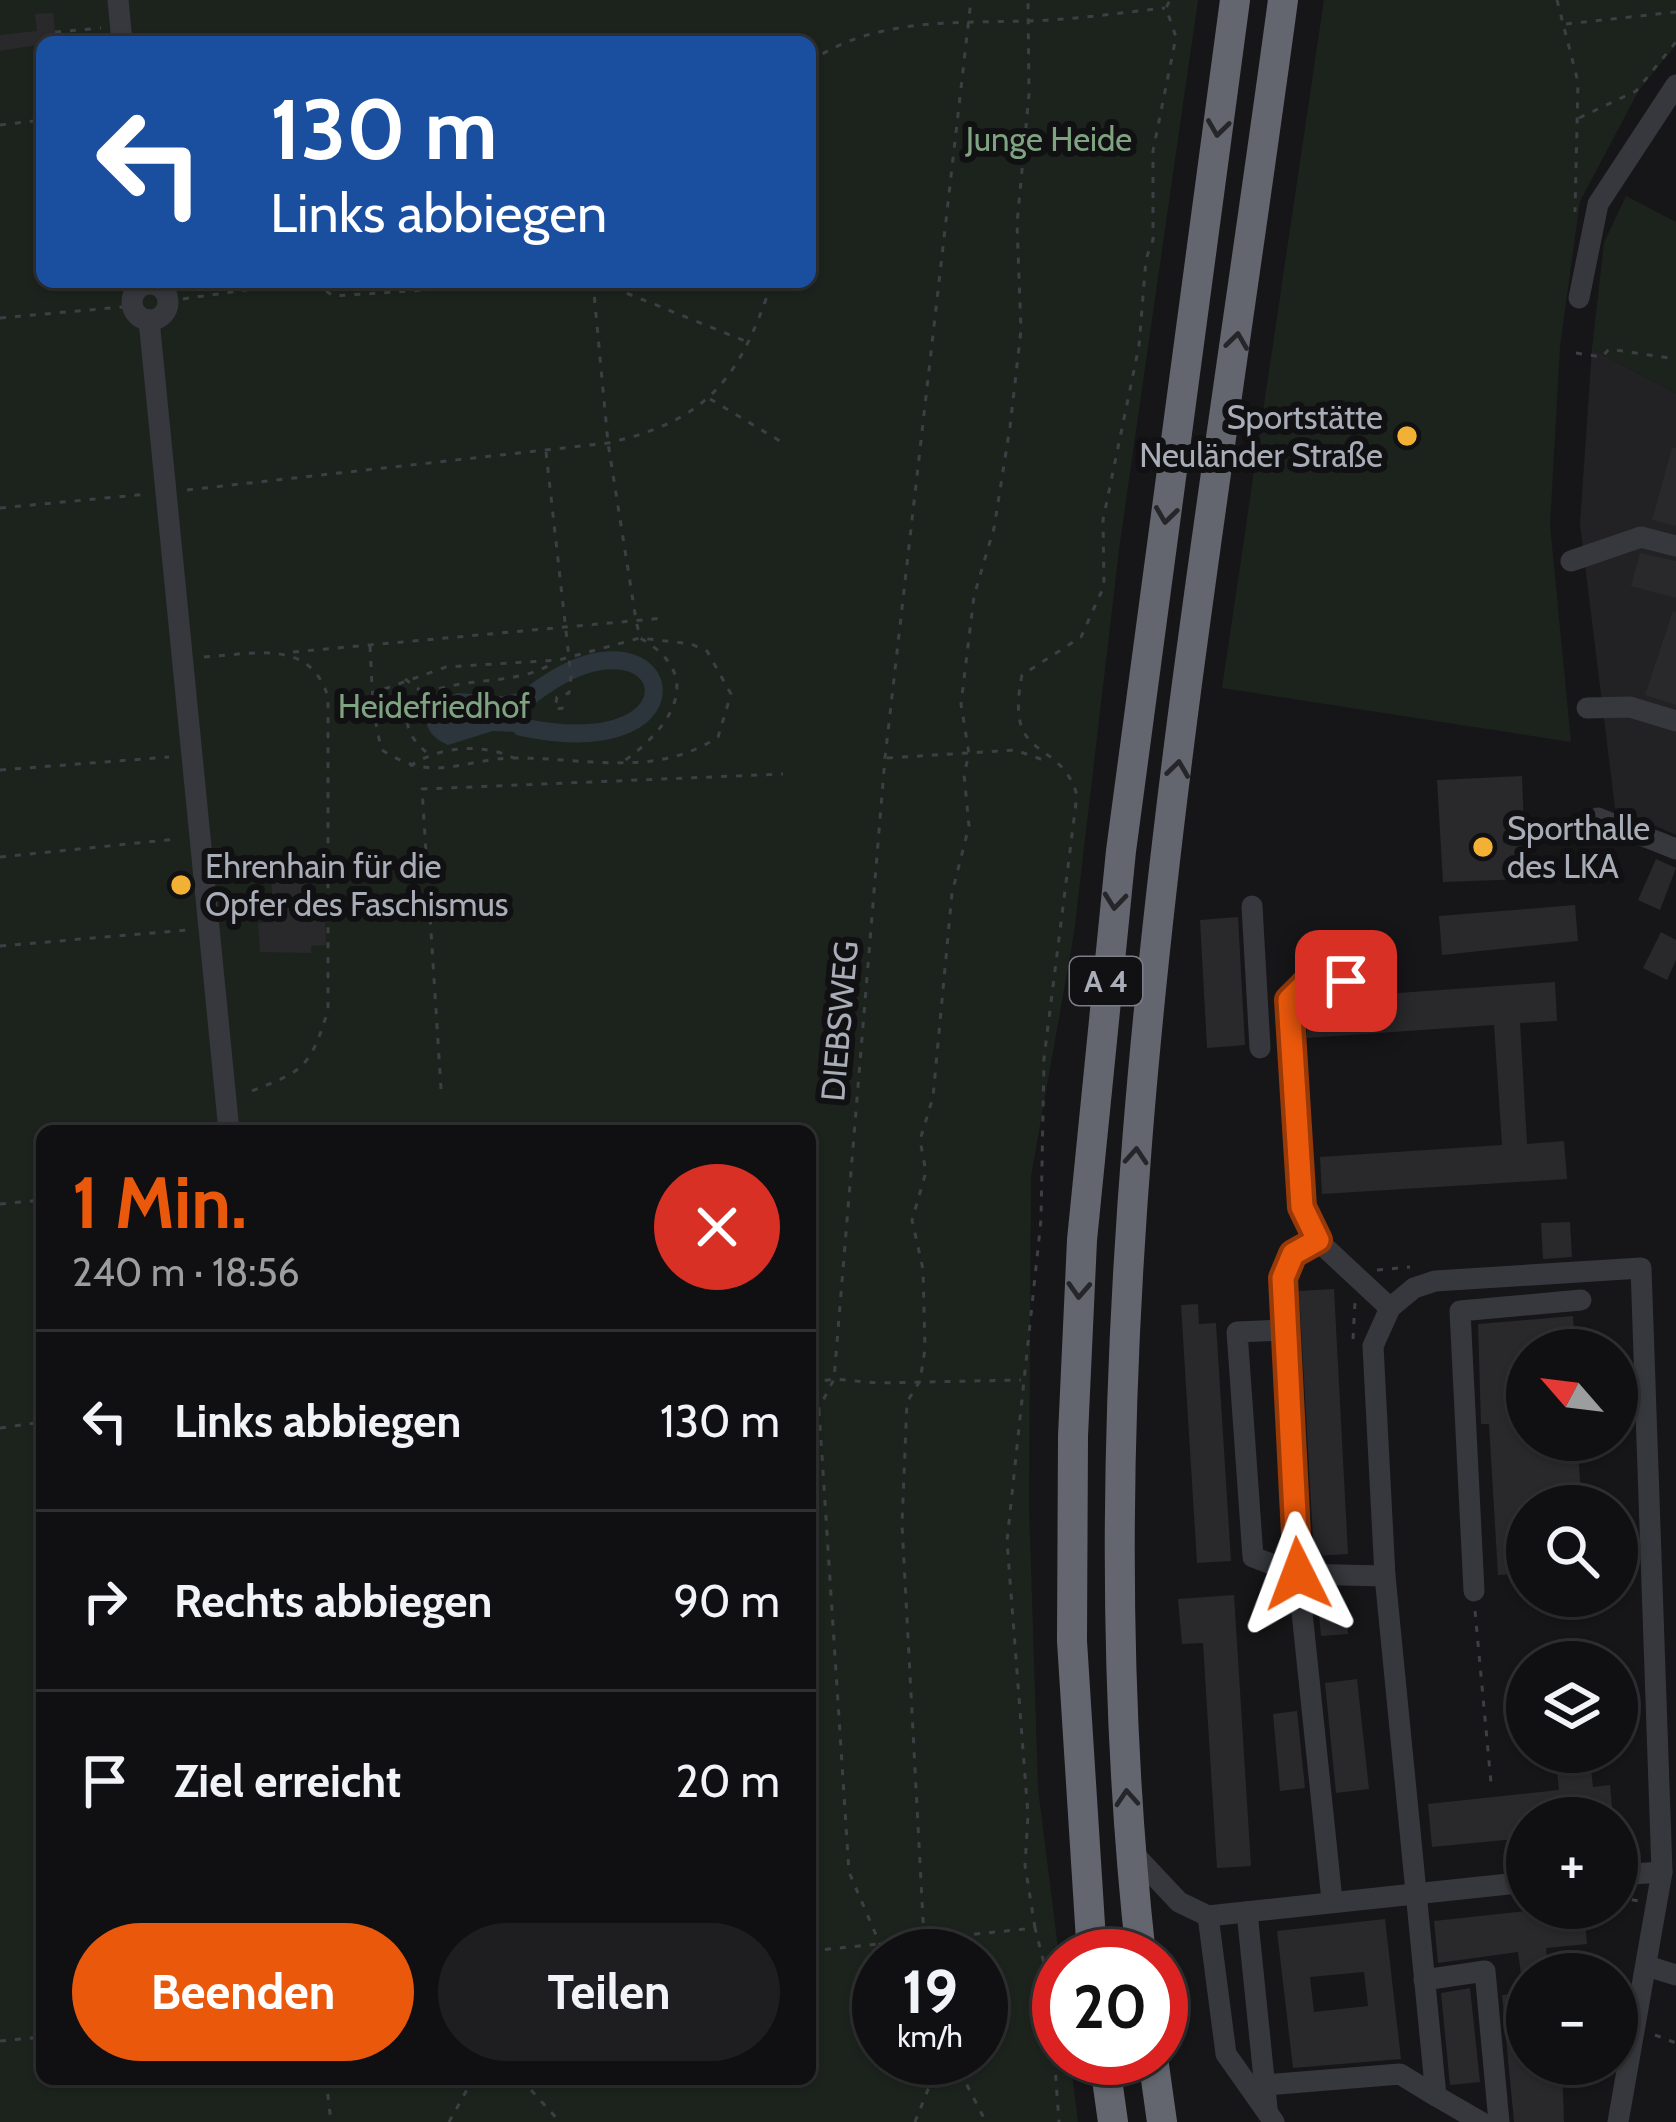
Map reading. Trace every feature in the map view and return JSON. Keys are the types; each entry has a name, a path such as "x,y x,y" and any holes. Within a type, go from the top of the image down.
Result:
{"highway":[{"name":"A 4","path":"1090,1929 1072,1641 1073,1436 1082,1240 1121,851 1235,0"},
{"name":"A 4","path":"1138,1929 1119,1533 1140,1096 1167,850 1283,0"},
{"path":"1107,2085 1112,2122"},
{"path":"1157,2085 1162,2122"}],"street":[{"path":"118,0 121,34"},
{"path":"1579,298 1598,204 1676,85"},
{"path":"139,288 166,492 228,1125"},
{"path":"141,313 160,317 159,288"},
{"path":"1571,560 1641,537 1676,546"},
{"path":"1587,708 1630,707 1676,721"},
{"path":"1598,818 1676,849"},
{"path":"1252,906 1260,1048"},
{"path":"1346,981 1305,984 1289,1000 1302,1207 1318,1240 1390,1308"},
{"path":"1258,1016 1290,1015"},
{"path":"1318,1240 1286,1265 1286,1330 1298,1574 1333,1900"},
{"path":"1436,2096 1385,1576 1372,1346 1390,1308 1414,1288 1435,1281 1640,1268 1662,1872 1667,1902 1638,2016"},
{"path":"1435,1281 1441,1300 1460,1310 1581,1300"},
{"path":"1460,1310 1474,1591"},
{"path":"1286,1330 1238,1332 1253,1558 1298,1574 1385,1576"},
{"path":"1131,1851 1179,1902 1208,1916 1506,1884"},
{"path":"1638,1874 1662,1872"},
{"path":"1247,1912 1271,2118"},
{"path":"1208,1916 1226,2054 1271,2118"},
{"path":"1647,1966 1676,1975"},
{"path":"1424,1980 1485,1971 1499,2122"},
{"path":"1264,2085 1400,2074 1481,2122"},
{"path":"1618,2122 1625,2085"}],"path":[{"name":"DIEBSWEG","path":"816,1414 834,1378 885,758 971,0"},
{"path":"924,1929 902,1524 907,1402 920,1381 923,1269 912,1220 926,1172 920,1140 933,1097 952,893 969,826 964,774 969,754 961,704 974,596 994,528 1021,330 1017,224 1029,94 1028,0"},
{"path":"1059,2122 1049,1983 1025,1865 1028,1815 1017,1726 1006,1541 1039,1241 1044,1058 1077,795 1070,773 1022,736 1015,708 1022,675 1082,637 1103,586 1103,520 1139,346 1146,259 1153,239 1153,151 1176,37 1166,8 1170,0"},
{"path":"1557,0 1578,82 1576,230"},
{"path":"816,58 828,49 909,27 1166,8"},
{"path":"1564,24 1676,13"},
{"path":"55,32 121,34"},
{"path":"1577,118 1636,91 1676,42"},
{"path":"0,124 36,121"},
{"path":"322,288 333,296 456,288"},
{"path":"332,288 333,296"},
{"path":"596,288 608,443 636,620 640,638 668,656 677,676 676,692 654,741 616,766"},
{"path":"611,288 751,344"},
{"path":"0,508 608,443 653,433 699,410 709,398 751,344 770,288"},
{"path":"0,318 141,313"},
{"path":"1576,353 1602,357 1609,349 1676,359"},
{"path":"709,398 785,443"},
{"path":"546,450 572,676 569,693 557,698 555,709 564,708"},
{"path":"181,658 370,646 664,618"},
{"path":"370,646 382,750 409,767 448,769 514,758 616,766 694,753 718,737 730,706 724,677 707,651 691,644 640,638 569,653 534,676 462,681 412,702 405,724 411,739 428,754"},
{"path":"226,1102 299,1072 317,1047 328,1010 332,970 328,697 312,665 291,652"},
{"path":"373,693 404,678 477,663 559,660"},
{"path":"404,678 425,694"},
{"path":"409,767 428,754 481,747 514,758"},
{"path":"885,758 1015,750 1055,764"},
{"path":"0,770 189,756"},
{"path":"441,1089 422,789 783,774"},
{"path":"0,857 199,837"},
{"path":"0,946 206,928"},
{"path":"0,1204 36,1201"},
{"path":"816,1382 1022,1380"},
{"path":"819,1408 849,1872 872,1929"},
{"path":"0,1428 36,1423"},
{"path":"1474,1591 1491,1783"},
{"path":"1008,1930 1035,1928"},
{"path":"816,1950 852,1947"},
{"path":"1638,2028 1676,2044"},
{"path":"0,2041 36,2038"},
{"path":"327,2085 331,2122"},
{"path":"449,2122 470,2085"},
{"path":"526,2085 560,2122"},
{"path":"915,2122 929,2085"},
{"path":"967,2085 986,2122"}],"shaded area":[{"path":"1592,349 1676,393 1676,835 1615,808 1580,524"},
{"path":"528,691 531,702 514,712 521,721 519,732 493,731 448,745 427,726 426,707 457,693 503,696"}],"green space":[{"name":"Heidefriedhof","path":"0,0 1198,0 1120,542 1074,933 1031,1176 1029,1505 1038,1789 1056,1929 1032,1929 1032,2085 1073,2085 1078,2122 0,2122"},
{"name":"Sportstätte Neuländer Straße","path":"1324,0 1676,0 1676,45 1639,90 1580,201 1560,346 1550,525 1571,742 1222,688"},
{"path":"1626,196 1676,222 1676,393 1592,349 1604,243"}],"building":[{"path":"53,13 55,36 36,36 36,45 0,51 0,35 37,31 35,14"},
{"path":"1672,448 1676,448 1676,526 1652,520"},
{"path":"1640,553 1676,561 1676,598 1631,586"},
{"path":"1676,612 1676,705 1645,695"},
{"name":"Sporthalle des LKA","path":"1522,776 1526,879 1443,882 1437,780"},
{"path":"1656,859 1676,868 1660,910 1638,900"},
{"path":"313,869 316,917 325,917 326,945 311,946 311,953 260,952 258,923 274,922 271,876"},
{"path":"1575,905 1578,941 1442,955 1439,916"},
{"path":"1238,917 1245,1045 1207,1048 1200,920"},
{"path":"1661,932 1676,940 1676,960 1667,980 1643,968"},
{"path":"1555,982 1557,1021 1520,1023 1527,1144 1564,1141 1567,1179 1322,1194 1320,1157 1502,1145 1494,1025 1306,1038 1312,999"},
{"path":"1570,1222 1572,1257 1543,1259 1541,1223"},
{"path":"1334,1289 1348,1554 1314,1556 1299,1291"},
{"path":"1198,1304 1199,1324 1216,1323 1231,1561 1197,1563 1181,1305"},
{"path":"1573,1316 1574,1329 1506,1329 1506,1461 1579,1461 1580,1485 1506,1485 1506,1574 1498,1575 1489,1424 1481,1424 1478,1324"},
{"path":"1234,1595 1251,1866 1217,1868 1203,1643 1182,1644 1178,1599"},
{"path":"1345,1603 1348,1634 1321,1636 1318,1606"},
{"path":"1357,1679 1369,1789 1336,1793 1325,1683"},
{"path":"1297,1711 1305,1788 1280,1791 1273,1714"},
{"path":"1557,1773 1591,1773 1593,1787 1610,1785 1611,1797 1506,1797 1506,1840 1432,1847 1428,1804 1559,1790"},
{"path":"1506,1913 1506,1929 1586,1929 1587,1944 1546,1948 1547,1953 1506,1953 1438,1963 1434,1921"},
{"path":"1385,1919 1401,2059 1293,2068 1277,1931","holes":["1364,1972 1368,2006 1314,2012 1310,1977"]},
{"path":"1470,1988 1480,2082 1450,2085 1441,1993"},
{"path":"1511,2085 1563,2085 1564,2122 1514,2122"}],"waterway":[{"path":"521,727 585,733 627,724 649,707 653,686 642,669 616,660 578,667 530,696"}],"place":[{"name":"Sportstätte Neuländer Straße","path":"1407,436"},
{"name":"Sporthalle des LKA","path":"1483,847"},
{"name":"Ehrenhain für die Opfer des Faschismus","path":"181,885"}],"route":[{"path":"1298,1574 1283,1278 1293,1254 1318,1240 1302,1207 1289,1000 1305,984 1346,981"}],"park label":[{"name":"Junge Heide","path":"1049,139"}]}
